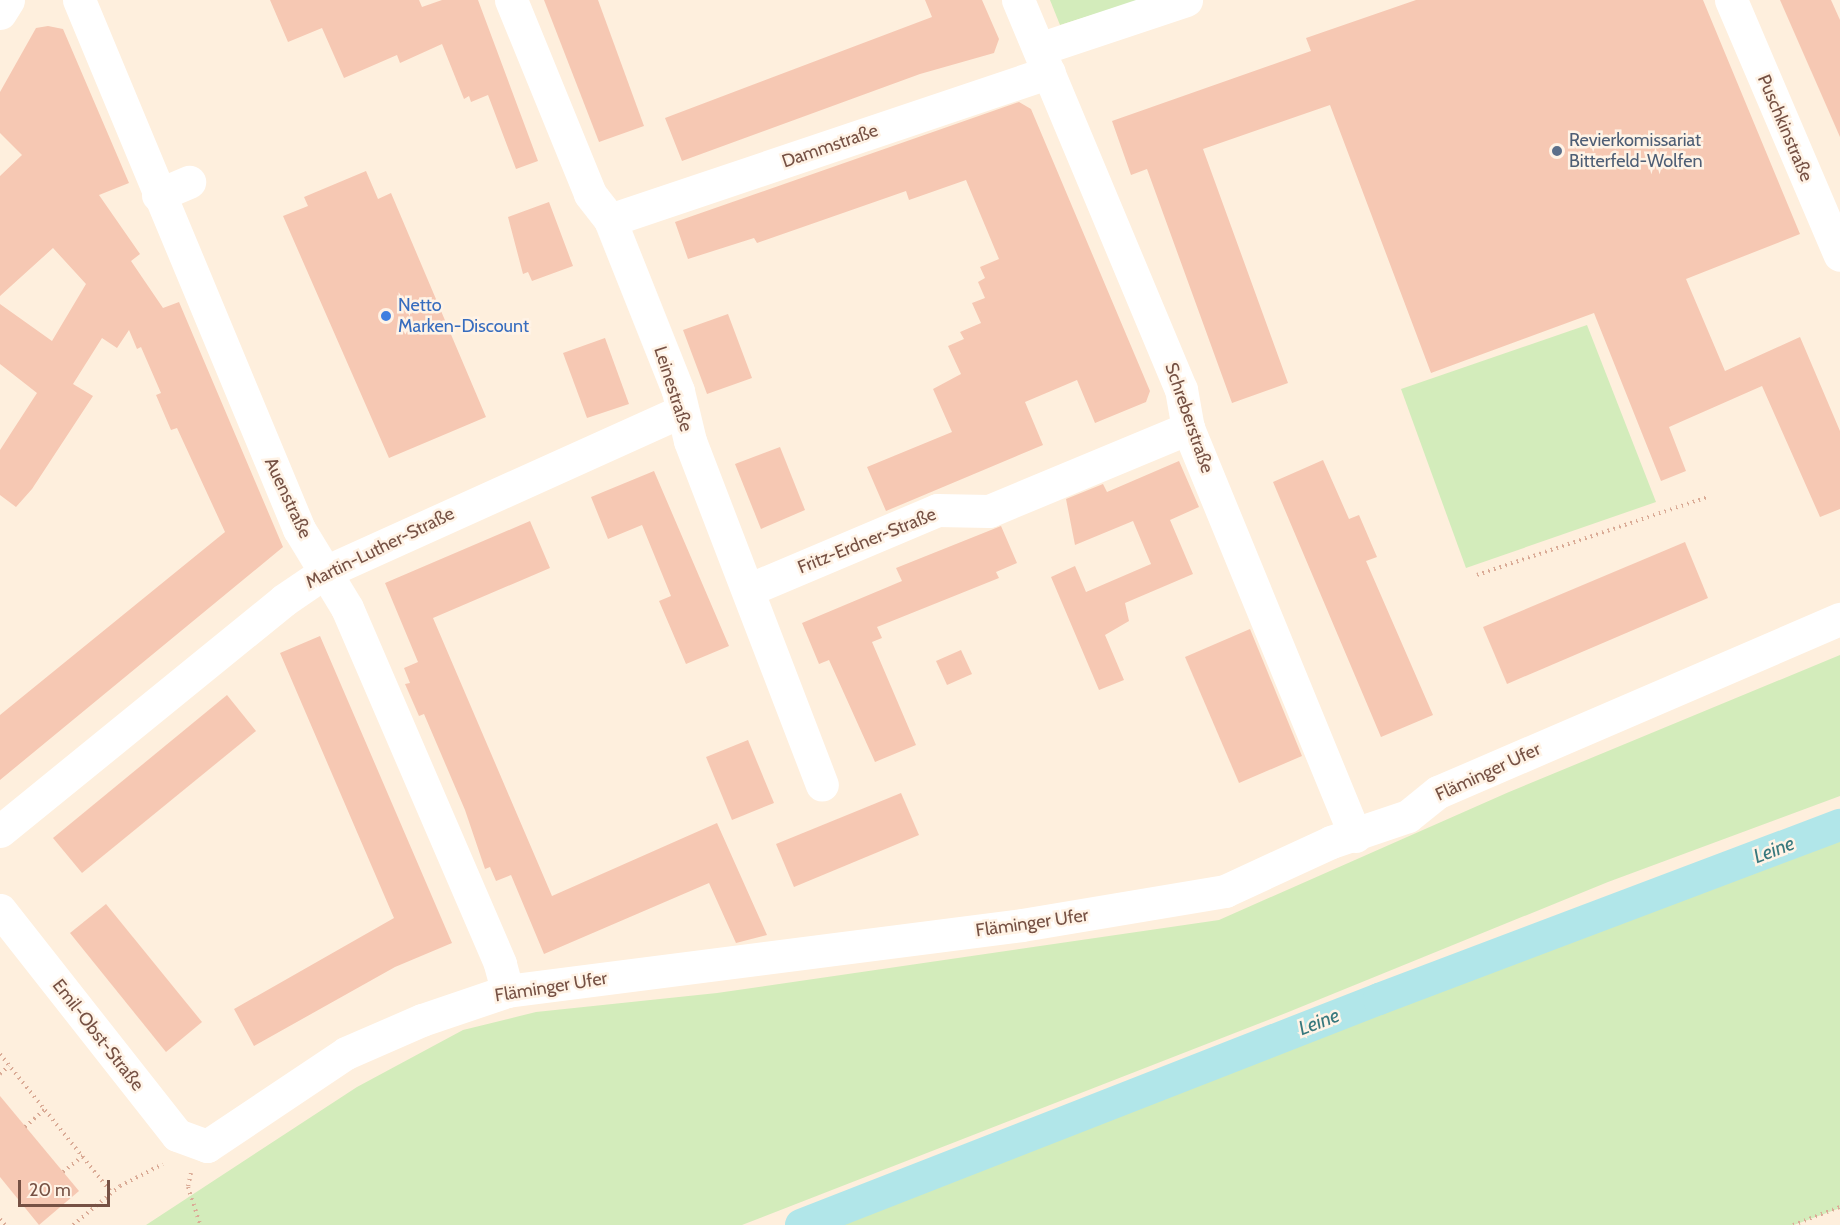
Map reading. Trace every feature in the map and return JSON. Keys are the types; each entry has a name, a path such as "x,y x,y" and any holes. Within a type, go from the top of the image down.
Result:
{"street":[{"path":"0,13 8,0"},
{"name":"Auenstraße","path":"79,0 158,195 299,529 347,608 500,964 507,991"},
{"name":"Leinestraße","path":"511,0 590,194 610,220 822,785"},
{"name":"Schreberstraße","path":"1018,0 1181,389 1188,428 1355,836"},
{"name":"Dammstraße","path":"610,220 1044,61 1186,0"},
{"name":"Puschkinstraße","path":"1731,0 1831,212 1840,255"},
{"path":"158,195 189,182"},
{"name":"Martin-Luther-Straße","path":"0,831 284,600 325,572 682,411"},
{"name":"Fritz-Erdner-Straße","path":"748,590 936,510 989,511 1188,428"},
{"name":"Fläminger Ufer","path":"203,1144 346,1053 422,1020 507,991 1022,925 1209,895 1242,885 1331,842 1355,836 1408,816 1438,792 1840,619"},
{"name":"Emil-Obst-Straße","path":"0,910 177,1135 203,1144"}],"path":[{"path":"1477,575 1708,497"},
{"path":"0,1054 111,1192"},
{"path":"0,1074 9,1066"},
{"path":"25,1127 45,1109"},
{"path":"73,1225 111,1192 203,1144"},
{"path":"200,1225 188,1187 203,1144"},
{"path":"63,1172 82,1156"},
{"path":"1793,1225 1840,1207"},
{"path":"0,1219 5,1225"}],"green space":[{"path":"1050,0 1140,0 1060,25"},
{"path":"1587,325 1656,502 1466,568 1401,389"},
{"path":"1840,655 1840,796 1608,882 1286,1013 742,1225 146,1225 357,1087 463,1030 536,1012 717,993 1219,920 1509,792"},
{"path":"1840,820 1840,1208 1794,1225 801,1225"}],"building":[{"path":"270,0 419,0 422,7 442,0 478,0 538,161 516,169 488,95 471,102 469,96 464,99 442,44 400,63 397,55 344,78 322,28 288,42"},
{"path":"544,0 598,0 644,126 599,142"},
{"path":"925,0 982,0 999,39 994,53 920,74 682,161 665,118 932,17"},
{"name":"Revierkomissariat Bitterfeld-Wolfen","path":"1416,0 1703,0 1800,234 1686,279 1725,371 1800,337 1840,431 1840,509 1820,517 1762,386 1669,427 1686,471 1661,481 1594,313 1431,373 1330,105 1203,149 1288,383 1232,403 1147,169 1131,175 1112,121 1311,51 1306,38"},
{"path":"1780,0 1831,0 1840,20 1840,137"},
{"path":"48,26 63,29 129,183 99,195 140,254 131,261 163,308 179,302 283,547 0,780 0,715 225,532 177,428 171,430 156,395 161,393 141,347 137,349 129,330 117,348 102,338 73,384 93,396 32,489 16,507 0,495 0,450 37,393 0,364 0,304 52,341 86,284 53,248 0,296 0,176 22,155 0,133 0,92 36,28"},
{"path":"1019,102 1031,109 1150,391 1146,402 1095,423 1077,380 1025,402 1043,445 886,511 867,467 952,432 933,389 961,374 948,346 964,339 960,332 981,323 972,303 985,298 978,282 985,278 980,267 999,259 966,180 909,200 906,191 757,243 754,238 688,259 675,222"},
{"name":"Netto Marken-Discount","path":"366,171 378,199 391,193 486,417 389,458 283,216 308,206 304,197"},
{"path":"549,202 573,266 532,281 528,272 523,274 508,217"},
{"path":"728,314 752,378 707,394 683,330"},
{"path":"605,338 629,404 587,418 563,353"},
{"path":"780,447 805,510 761,529 735,464"},
{"path":"1323,460 1349,519 1359,515 1377,557 1366,561 1433,715 1381,737 1273,482"},
{"path":"1179,461 1199,507 1170,520 1193,574 1125,603 1129,621 1105,635 1124,680 1099,690 1051,577 1075,566 1086,592 1151,564 1133,521 1075,545 1066,499 1103,484 1107,492"},
{"path":"654,471 729,646 686,664 659,601 671,596 642,525 608,539 591,497"},
{"path":"530,521 550,568 433,618 552,896 717,823 767,935 736,943 709,883 544,954 511,875 496,881 490,867 485,869 465,810 424,714 419,716 405,684 410,683 404,668 418,662 385,583"},
{"path":"1001,526 1017,563 996,572 999,578 877,627 882,638 872,642 916,745 875,762 829,660 819,664 802,623 902,581 896,568"},
{"path":"1685,542 1708,598 1507,684 1483,627"},
{"path":"1250,629 1302,756 1239,783 1185,657"},
{"path":"320,636 452,943 395,967 254,1046 234,1009 394,918 280,653"},
{"path":"961,650 972,674 947,685 936,661"},
{"path":"227,695 256,731 82,873 53,838"},
{"path":"748,740 774,803 732,820 706,757"},
{"path":"901,793 919,835 794,887 776,844"},
{"path":"106,904 202,1022 166,1052 70,933"},
{"path":"0,1096 79,1191 39,1225 0,1177"}],"waterway":[{"name":"Leine","path":"801,1225 1379,999 1840,825"}],"place":[{"name":"Revierkomissariat Bitterfeld-Wolfen","path":"1557,151"},
{"name":"Netto Marken-Discount","path":"386,316"}]}
